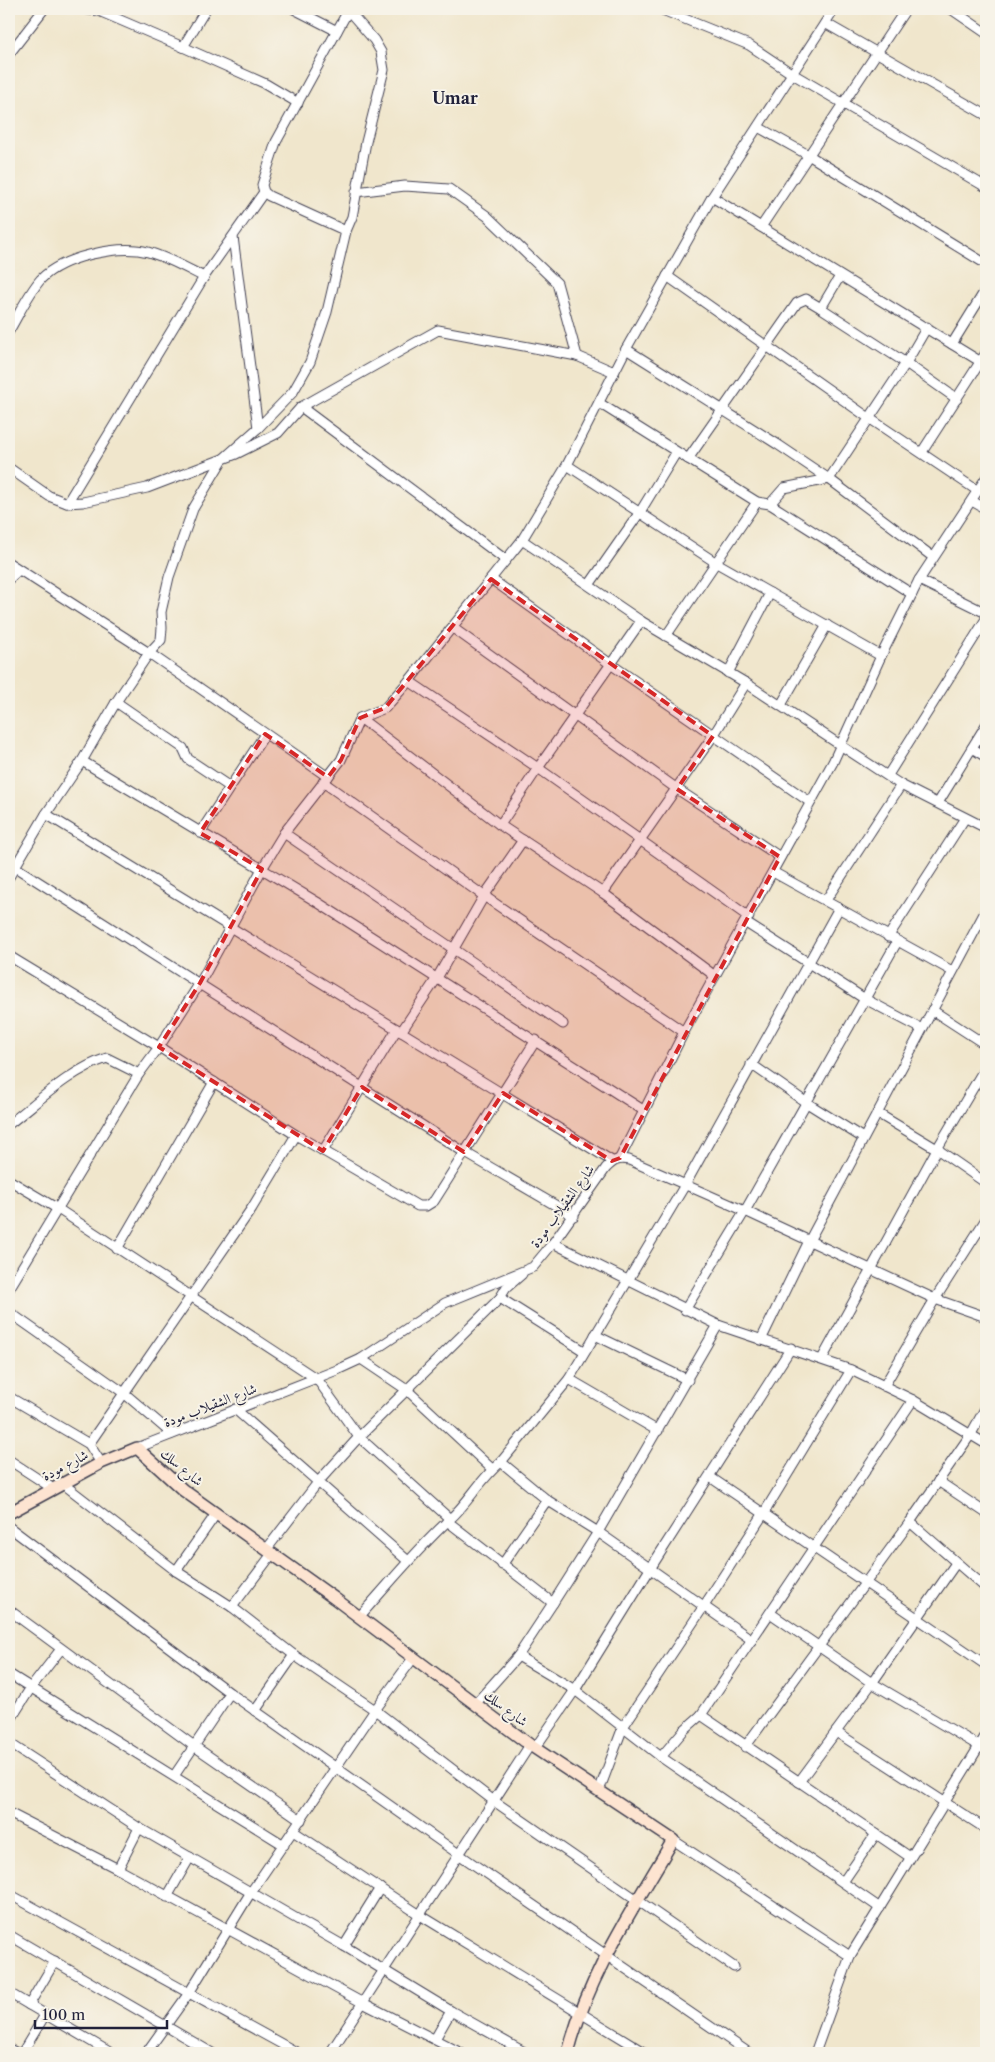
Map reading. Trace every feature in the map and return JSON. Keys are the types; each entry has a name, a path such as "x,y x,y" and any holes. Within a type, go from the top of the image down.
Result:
{"street":[{"path":"9,54 44,9"},
{"path":"82,9 99,12 183,47 266,84 298,103"},
{"path":"183,47 206,9"},
{"path":"294,9 337,31"},
{"path":"660,9 749,45 791,73 986,187"},
{"path":"9,1289 139,1074 159,1047 200,983 262,868 284,833 341,760 360,718 385,708 453,628 522,540 567,465 626,349 712,197 834,9"},
{"path":"761,227 906,9"},
{"path":"951,9 986,32"},
{"path":"9,877 46,814 82,761 116,702 149,653 161,640 161,612 168,578 194,509 223,459 258,428 293,392 310,362 327,312 346,231 352,217 384,70 381,52 374,40 349,10 276,142 262,185 264,192 346,231"},
{"path":"825,23 986,115"},
{"path":"758,128 810,156 986,264"},
{"path":"356,192 405,186 449,189 487,216 557,283 577,356"},
{"path":"67,503 204,277 264,192"},
{"path":"712,197 983,363"},
{"path":"233,237 258,428"},
{"path":"9,331 41,279 56,267 74,259 117,250 141,250 157,255 204,277"},
{"path":"667,276 869,418 978,491"},
{"path":"821,308 840,276"},
{"path":"952,344 986,289"},
{"path":"688,459 797,302 806,299 906,363 956,399"},
{"path":"770,504 784,488 829,479 906,363 927,327"},
{"path":"9,468 55,499 67,503 83,502 147,488 223,459 278,433 301,407 438,330 577,356 614,372"},
{"path":"626,349 724,409 829,479 933,557"},
{"path":"922,452 956,399 983,363 986,353"},
{"path":"599,403 757,502 770,504 912,594"},
{"path":"301,407 506,560"},
{"path":"589,585 640,512 676,453"},
{"path":"567,465 715,562 881,656"},
{"name":"شارع الشقيلاب مودة","path":"137,1448 317,1379 361,1359 445,1303 533,1267 554,1244 616,1160 684,1032 833,762 881,656 919,580 986,478"},
{"path":"972,501 986,509"},
{"path":"666,636 757,502"},
{"path":"522,540 641,621 781,705 888,775 901,786 986,828"},
{"path":"9,563 149,653 265,734 484,896 684,1032"},
{"path":"9,579 19,570"},
{"path":"491,579 810,802"},
{"path":"919,580 986,613"},
{"path":"728,672 770,593"},
{"path":"888,775 986,620"},
{"path":"500,825 641,621"},
{"path":"781,705 827,625"},
{"path":"453,628 676,789 780,857"},
{"path":"409,681 640,840 747,920 866,999 922,1029"},
{"path":"603,893 714,736 746,683"},
{"path":"116,702 183,748 188,759 230,787"},
{"path":"360,718 500,825 603,893 715,976"},
{"path":"938,803 986,725"},
{"path":"200,833 265,734"},
{"path":"972,748 986,757"},
{"path":"82,761 200,833 262,868 536,1040 643,1110"},
{"path":"826,900 901,786"},
{"path":"46,814 399,1031 616,1160 629,1160 745,1211 869,1270 935,1299 986,1317"},
{"path":"888,937 965,818"},
{"path":"284,833 563,1024"},
{"path":"323,1151 362,1087 437,978 484,896 523,840"},
{"path":"15,867 464,1152 574,1216"},
{"path":"773,872 952,971"},
{"path":"359,1617 492,1469 501,1462 569,1379 584,1350 628,1282 685,1185 839,908"},
{"path":"761,1340 809,1241 876,1113 952,971 983,925 986,910"},
{"path":"685,1310 745,1211 897,942"},
{"path":"9,956 159,1047 296,1135 418,1206 426,1206 434,1201 536,1040"},
{"path":"932,1010 986,1045"},
{"path":"9,1124 69,1078 96,1062 108,1058 139,1074"},
{"path":"751,1064 807,1103 863,1138"},
{"path":"822,1359 869,1270 986,1066"},
{"path":"117,1249 214,1082"},
{"path":"876,1113 937,1149 986,1183"},
{"path":"89,1444 252,1208 296,1135"},
{"path":"9,1180 58,1209 317,1379 359,1437 448,1520 553,1604"},
{"path":"884,1386 935,1299 986,1219"},
{"path":"554,1244 718,1325 851,1370 913,1400 986,1444"},
{"path":"232,1607 319,1481 359,1437 526,1270"},
{"path":"500,1298 584,1350"},
{"path":"9,1312 124,1393 172,1434"},
{"path":"476,1703 518,1656 553,1604 658,1431 718,1325"},
{"path":"595,1335 688,1380"},
{"path":"330,2053 494,1801 575,1690 790,1348"},
{"path":"361,1359 407,1390 492,1469"},
{"path":"599,1790 623,1727 764,1513 851,1370"},
{"path":"569,1379 658,1431"},
{"path":"9,1397 89,1444 101,1463"},
{"path":"662,1757 684,1730 701,1715 913,1400"},
{"path":"745,1747 910,1522 971,1434 986,1407"},
{"path":"235,1409 319,1481 408,1562"},
{"name":"شارع مودة","path":"9,1513 101,1463 137,1448"},
{"name":"شارع سلك","path":"137,1448 168,1478 533,1746 673,1840"},
{"path":"9,1460 57,1486 176,1571 232,1607 294,1654 375,1710 494,1801 734,1967"},
{"path":"501,1462 547,1500 598,1532 752,1640"},
{"path":"710,1477 986,1665"},
{"path":"938,1481 986,1513"},
{"path":"502,1565 547,1500"},
{"path":"176,1571 216,1514"},
{"path":"910,1522 986,1587"},
{"path":"9,1527 255,1711 460,1855 749,2053"},
{"path":"799,1782 872,1683 956,1563"},
{"path":"9,1610 194,1746 301,1820"},
{"path":"770,1613 872,1683 983,1748"},
{"path":"9,1722 30,1688 61,1649"},
{"path":"255,1711 294,1654"},
{"path":"518,1656 575,1690 662,1757 880,1908"},
{"path":"146,2053 188,1993 251,1892 375,1710 414,1657"},
{"path":"9,1674 284,1845"},
{"path":"174,1776 230,1693"},
{"path":"701,1715 745,1747 910,1857"},
{"path":"836,1732 986,1829"},
{"path":"815,2053 850,1956 910,1857 983,1748 986,1735"},
{"path":"9,1743 140,1828 526,2053"},
{"path":"9,1813 363,2003 461,2053"},
{"path":"118,1870 140,1828"},
{"path":"294,1831 420,1915 646,2053"},
{"path":"843,1882 876,1834"},
{"path":"568,2053 580,2013 606,1955 673,1840 850,1956"},
{"path":"167,1897 190,1857"},
{"path":"344,1946 380,1888"},
{"path":"9,1894 298,2053"},
{"path":"9,1935 212,2053"},
{"path":"29,2005 55,1961"},
{"path":"9,1993 111,2053"},
{"path":"435,2040 451,2011"},
{"path":"22,2053 45,2015"},
{"path":"9,2048 17,2053"}],"highlighted area":[{"path":"491,579 713,736 677,789 780,857 620,1158 612,1161 503,1093 464,1152 362,1087 323,1151 159,1047 200,983 262,869 200,833 265,734 328,777 341,760 360,718 385,708"}],"district":[{"name":"Umar","path":"455,98"}]}
